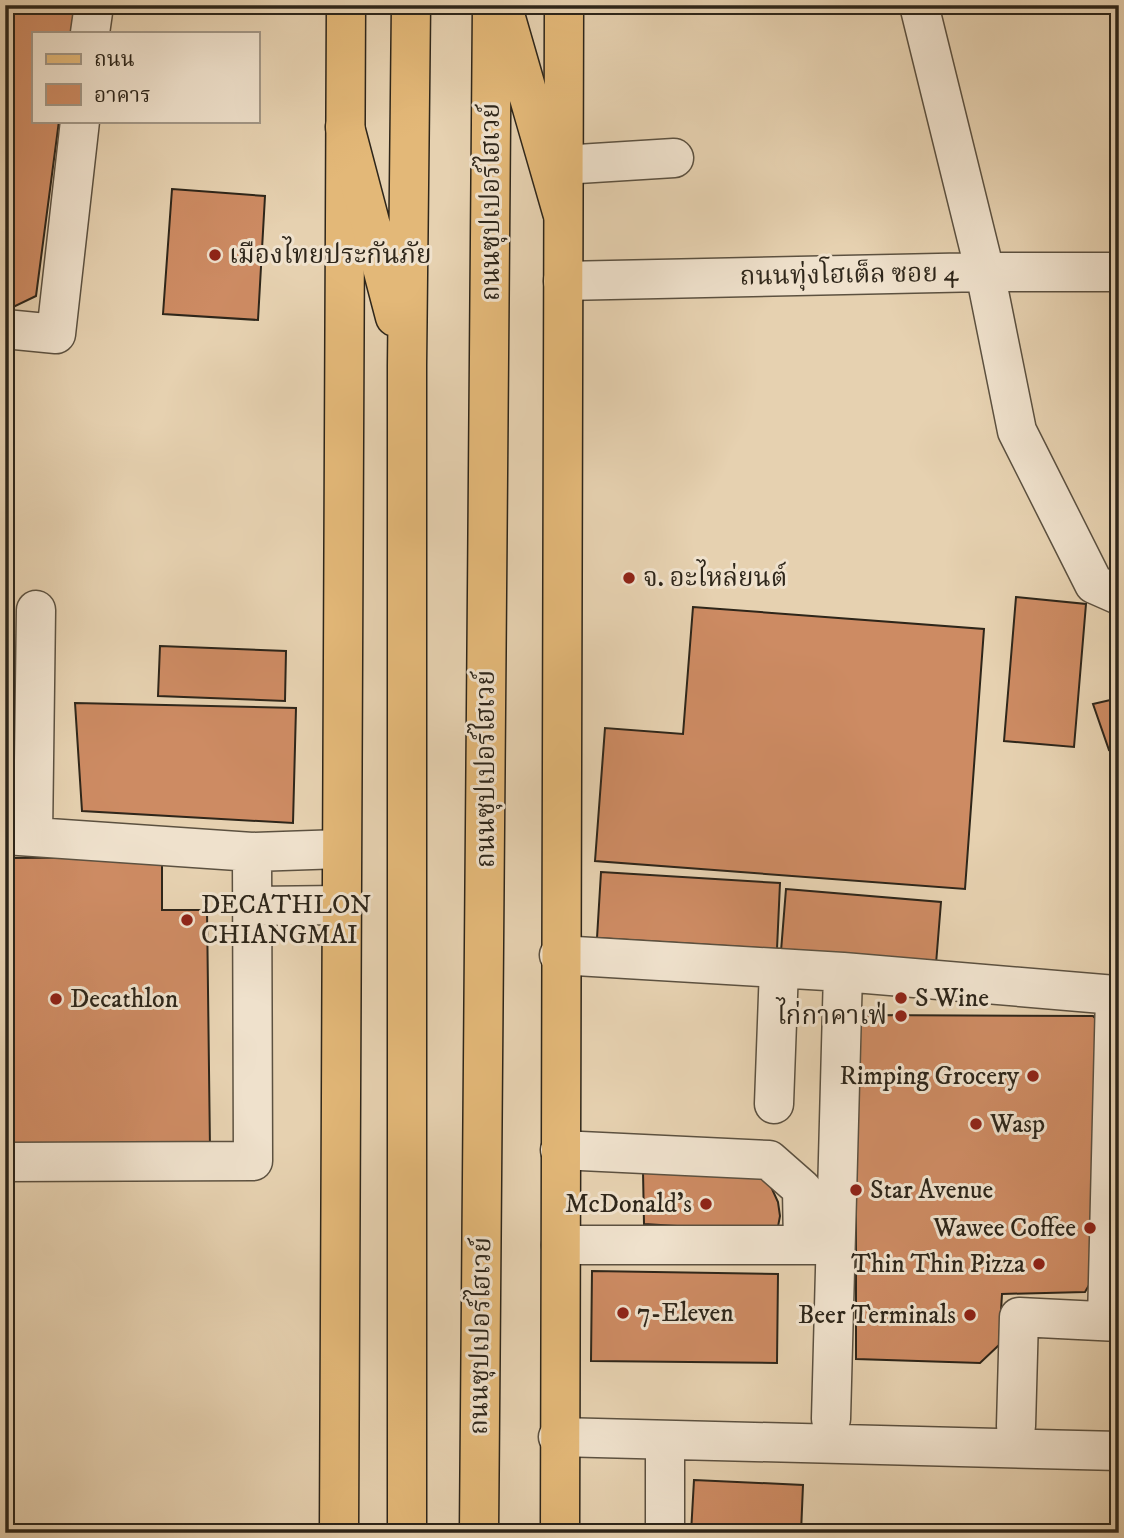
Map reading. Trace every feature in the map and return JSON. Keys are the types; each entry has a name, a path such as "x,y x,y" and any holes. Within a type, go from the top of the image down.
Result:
{"main road":[{"path":"339,1533 346,5"},
{"path":"407,1533 407,366 411,5"},
{"name":"ถนนซุปเปอร์ไฮเวย์","path":"479,1533 492,5"},
{"path":"503,5 562,212"},
{"path":"560,1533 559,955 564,5"},
{"path":"345,127 407,366"}],"street":[{"path":"90,32 94,5"},
{"path":"919,5 985,272 1119,272"},
{"path":"5,328 56,334 80,122"},
{"path":"562,165 674,158"},
{"name":"ถนนทุ่งโฮเต็ล ซอย 4","path":"563,281 985,272 1017,431 1094,584 1119,595"},
{"path":"36,610 19,836 251,852 341,849"},
{"path":"5,1162 253,1161 251,852"},
{"path":"252,906 340,905"},
{"path":"559,955 843,972 1115,995 1113,1322 1019,1317 1016,1426"},
{"path":"774,1104 779,968"},
{"path":"831,1419 819,1245 843,972"},
{"path":"560,1150 769,1160 803,1189 819,1245"},
{"path":"561,1245 819,1245"},
{"path":"559,1426 831,1419 894,1434 1119,1451"},
{"path":"559,1426 665,1440 894,1434 1016,1426 1119,1428"},
{"path":"665,1440 666,1533"}],"building":[{"path":"5,5 75,5 71,32 32,32 32,122 59,122 36,296 5,311"},
{"name":"เมืองไทยประกันภัย","path":"172,189 265,196 258,320 163,314"},
{"path":"1016,597 1086,604 1074,747 1004,741"},
{"path":"693,607 984,629 965,889 595,861 605,728 683,734"},
{"path":"160,646 286,651 285,701 158,696"},
{"path":"1119,698 1119,748 1109,750 1093,704"},
{"path":"75,703 296,708 293,823 82,811"},
{"path":"162,857 162,910 207,910 210,1149 5,1151 5,858"},
{"path":"601,872 780,883 777,949 597,938"},
{"path":"786,889 941,902 936,964 781,951"},
{"path":"856,1015 1093,1016 1118,1041 1116,1239 1085,1292 1002,1294 999,1345 980,1363 856,1359"},
{"path":"643,1171 767,1178 778,1202 780,1216 777,1232 644,1224"},
{"path":"592,1271 778,1274 777,1363 591,1361"},
{"path":"694,1480 803,1485 801,1533 691,1533"}],"place":[{"name":"เมืองไทยประกันภัย","path":"215,255"},
{"name":"จ. อะไหล่ยนต์","path":"629,578"},
{"name":"DECATHLON CHIANGMAI","path":"187,920"},
{"name":"S Wine","path":"901,998"},
{"name":"Decathlon","path":"56,999"},
{"name":"ไก่กาคาเฟ่","path":"901,1016"},
{"name":"Rimping Grocery","path":"1033,1076"},
{"name":"Wasp","path":"976,1124"},
{"name":"Star Avenue","path":"856,1190"},
{"name":"McDonald's","path":"706,1204"},
{"name":"Wawee Coffee","path":"1090,1228"},
{"name":"Thin Thin Pizza","path":"1039,1264"},
{"name":"7-Eleven","path":"623,1313"},
{"name":"Beer Terminals","path":"970,1315"}]}
